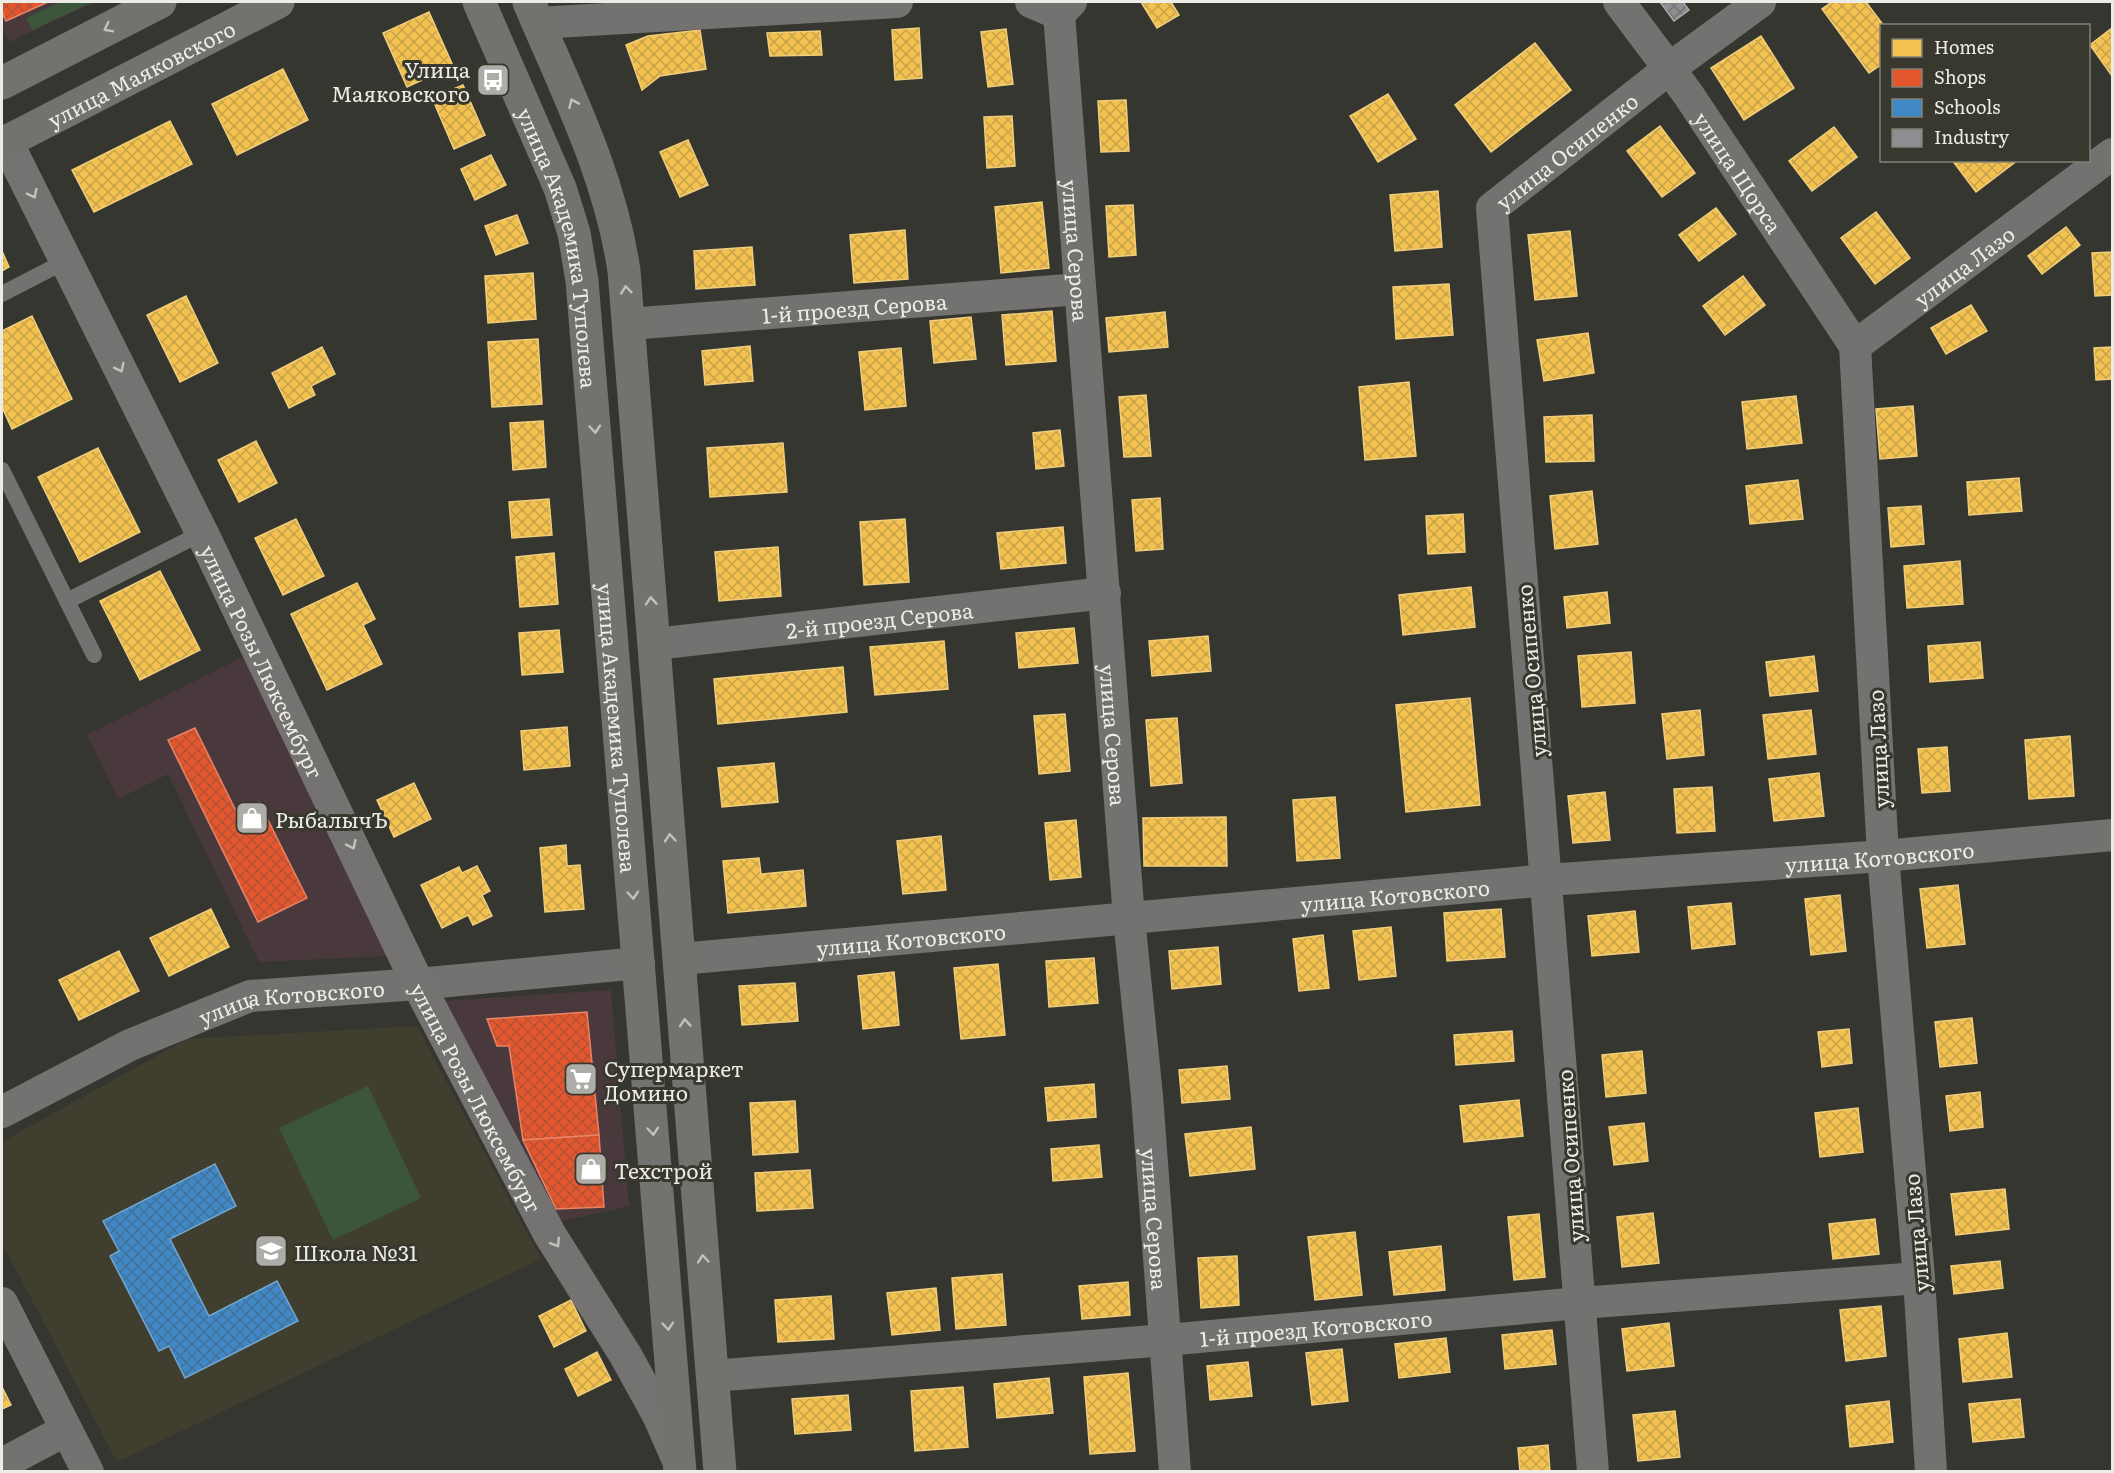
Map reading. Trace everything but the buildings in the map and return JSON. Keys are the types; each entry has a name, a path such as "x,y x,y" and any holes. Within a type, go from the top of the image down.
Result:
{"main road":[{"name":"улица Маяковского","path":"4,142 279,2"},
{"name":"улица Академика Туполева","path":"479,2 561,188 574,233 582,281 680,1467"},
{"path":"2,83 149,4"},
{"name":"улица Академика Туполева","path":"533,12 582,125 603,181 621,250 629,324 719,1468"},
{"path":"680,1467 693,1447 698,1445 702,1446 719,1468"}],"street":[{"path":"533,12 897,2"},
{"path":"1031,2 1065,8"},
{"name":"улица Щорса","path":"1618,2 1670,68 1855,346"},
{"name":"улица Осипенко","path":"1593,1472 1548,880 1492,208 1670,68 1760,2"},
{"name":"улица Серова","path":"1065,8 1080,289 1129,918 1147,1096 1175,1472"},
{"name":"улица Розы Люксембург","path":"4,142 202,533 418,984 549,1233 626,1356 659,1416 680,1467"},
{"name":"улица Лазо","path":"1931,1472 1919,1278 1883,856 1855,346 2112,154"},
{"name":"1-й проезд Серова","path":"629,324 1080,289"},
{"name":"2-й проезд Серова","path":"654,644 1105,593"},
{"name":"улица Котовского","path":"680,959 1548,880 1883,856 2112,835"},
{"name":"улица Котовского","path":"2,1112 130,1045 250,996 418,984 639,963"},
{"name":"1-й проезд Котовского","path":"712,1376 1166,1340 1580,1303 1919,1278"},
{"path":"2,1303 88,1472"},
{"path":"2,1464 66,1430"}],"lane":[{"path":"2,294 66,261"},
{"path":"2,470 94,655"},
{"path":"67,601 202,533"}],"shaded area":[{"path":"2,2 95,2 9,42 2,26"},
{"path":"243,657 389,956 259,962 168,774 118,799 87,735"},
{"path":"611,990 629,1206 558,1222 443,1001"},
{"name":"Школа №31","path":"417,1026 541,1259 117,1462 2,1243 2,1142 187,1039"}],"green space":[{"path":"60,2 93,2 32,30 26,18"},
{"path":"368,1086 421,1198 333,1240 279,1128"}],"place":[{"name":"Улица Маяковского","path":"493,80"},
{"name":"РыбалычЪ","path":"252,818"},
{"name":"Супермаркет Домино","path":"581,1079"},
{"name":"Техстрой","path":"591,1169"},
{"name":"Школа №31","path":"271,1251"}]}
